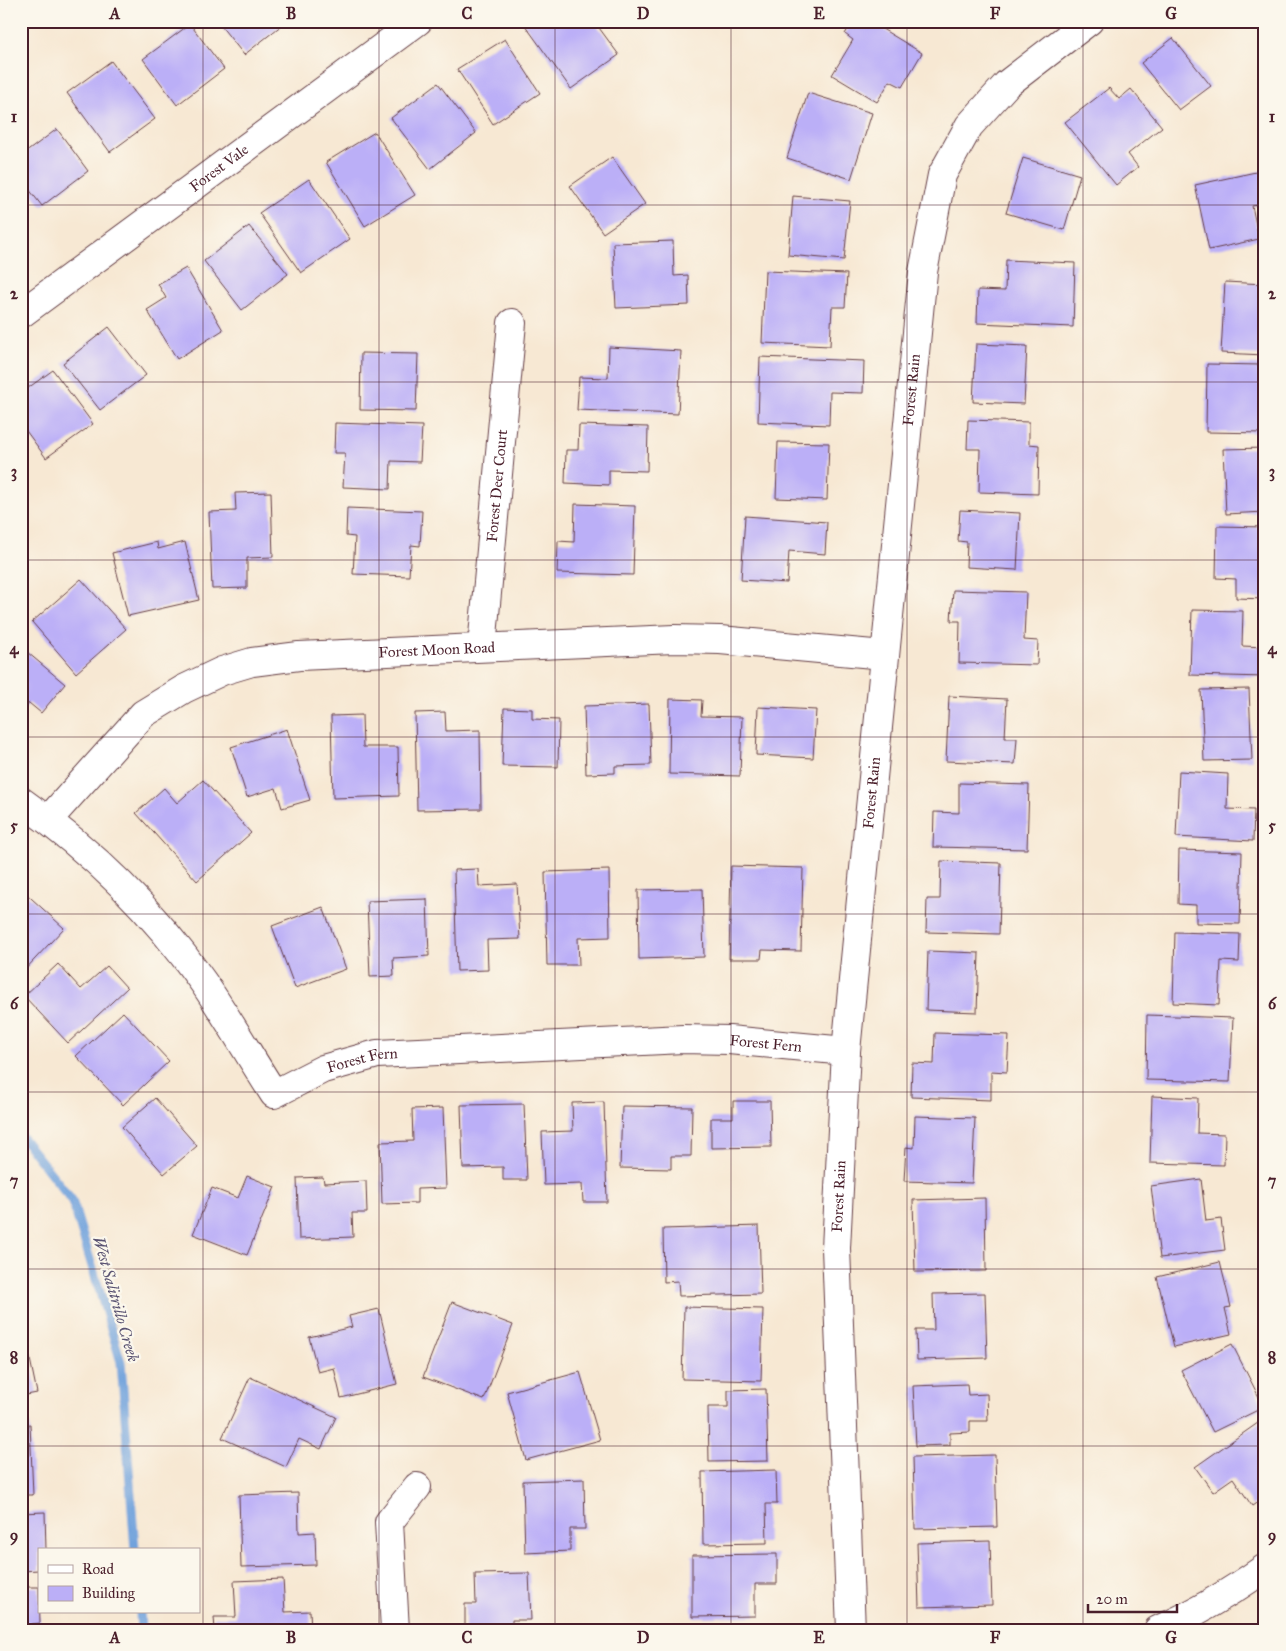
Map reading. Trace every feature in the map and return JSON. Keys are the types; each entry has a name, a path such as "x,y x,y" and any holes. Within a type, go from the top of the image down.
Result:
{"street":[{"name":"Forest Vale","path":"21,314 418,21"},
{"name":"Forest Rain","path":"851,1630 836,1248 846,1051 923,272 942,175 970,126 1007,84 1089,21"},
{"name":"Forest Deer Court","path":"482,647 512,323"},
{"name":"Forest Moon Road","path":"48,820 143,714 184,689 222,671 252,662 299,656 683,639 720,640 884,654"},
{"name":"Forest Fern","path":"21,801 90,854 150,915 202,981 274,1094 323,1069 378,1054 683,1039 729,1040 846,1051"},
{"path":"395,1630 389,1522 417,1487"},
{"path":"1158,1630 1183,1619 1265,1568"}],"building":[{"path":"217,21 287,21 244,55"},
{"path":"522,21 594,21 619,55 571,89"},
{"path":"853,21 869,21 922,53 902,87 890,81 877,102 832,75 853,40 845,34"},
{"path":"190,24 224,69 177,105 143,59"},
{"path":"1173,38 1211,86 1179,110 1141,63"},
{"path":"505,39 540,93 493,124 457,69"},
{"path":"111,61 155,119 110,152 67,93"},
{"path":"438,83 476,133 430,169 391,118"},
{"path":"1109,88 1119,99 1131,89 1162,127 1128,154 1138,167 1116,185 1065,122"},
{"path":"808,93 872,113 851,179 787,158"},
{"path":"57,129 88,171 42,206 21,179 21,156"},
{"path":"375,132 415,195 365,226 326,162"},
{"path":"612,157 645,204 603,233 570,186"},
{"path":"1023,158 1080,175 1064,230 1006,213"},
{"path":"1265,170 1265,204 1252,206 1259,239 1209,250 1195,185"},
{"path":"309,179 350,239 301,273 259,213"},
{"path":"793,196 850,201 844,260 788,255"},
{"path":"249,226 288,274 242,310 204,261"},
{"path":"673,241 674,276 688,275 689,305 616,308 613,243"},
{"path":"1006,260 1075,263 1073,327 977,323 978,290 1005,291"},
{"path":"186,268 223,330 177,359 147,310 166,298 158,284"},
{"path":"765,271 847,274 845,307 832,307 830,346 762,343"},
{"path":"1225,282 1265,284 1265,355 1221,353"},
{"path":"109,327 146,375 100,410 63,363"},
{"path":"976,344 1027,346 1024,404 973,402"},
{"path":"609,347 681,351 678,414 577,410 579,377 608,378"},
{"path":"361,353 418,354 416,411 360,410"},
{"path":"760,357 864,361 863,393 830,392 829,425 758,422"},
{"path":"1207,364 1262,365 1261,403 1265,403 1265,433 1206,432"},
{"path":"53,370 93,424 46,458 21,424 21,393"},
{"path":"968,420 1029,422 1029,444 1039,445 1038,494 979,492 980,449 967,449"},
{"path":"335,423 422,426 420,462 391,461 390,489 343,487 345,453 334,453"},
{"path":"579,425 648,427 647,471 609,470 609,485 565,483 566,450 578,450"},
{"path":"778,442 829,443 827,500 776,498"},
{"path":"1265,448 1265,512 1226,514 1223,449"},
{"path":"271,492 273,557 247,558 247,588 212,589 209,512 236,511 235,493"},
{"path":"575,504 635,506 633,575 557,573 558,541 574,542"},
{"path":"347,508 422,511 420,546 411,545 409,576 353,574 355,537 346,536"},
{"path":"960,510 1020,513 1017,570 966,567 967,542 958,541"},
{"path":"745,516 827,522 825,554 789,551 787,583 741,580"},
{"path":"1217,526 1265,527 1265,599 1236,598 1236,579 1216,578"},
{"path":"157,542 158,549 185,542 199,600 128,616 112,553"},
{"path":"81,579 126,629 76,673 32,622"},
{"path":"953,590 1026,592 1024,640 1038,641 1037,665 959,663 960,621 951,621"},
{"path":"1192,610 1243,611 1242,646 1265,647 1265,677 1190,675"},
{"path":"21,647 65,684 41,713 29,703 21,713"},
{"path":"1249,689 1252,760 1204,761 1201,690"},
{"path":"949,696 1007,699 1005,738 1017,738 1015,764 946,761"},
{"path":"670,699 702,700 701,716 742,717 740,776 669,774"},
{"path":"649,704 651,765 615,766 615,773 586,774 584,706"},
{"path":"758,707 816,710 813,758 756,755"},
{"path":"504,708 532,709 532,719 559,720 558,767 502,766"},
{"path":"445,712 446,731 480,730 481,809 417,810 415,713"},
{"path":"362,715 363,747 398,747 399,796 333,798 331,716"},
{"path":"287,729 310,800 282,808 276,788 247,797 231,747"},
{"path":"1179,771 1228,774 1227,809 1254,810 1253,841 1176,837"},
{"path":"203,780 251,833 197,881 136,813 164,788 177,803"},
{"path":"959,783 1029,785 1027,849 933,847 934,812 959,813"},
{"path":"1179,850 1242,852 1240,924 1196,923 1196,905 1178,904"},
{"path":"941,861 1001,863 999,934 926,932 927,899 940,899"},
{"path":"731,866 803,868 801,951 762,950 761,959 729,959"},
{"path":"478,869 479,886 517,884 520,939 487,940 488,970 457,971 454,870"},
{"path":"609,870 610,937 578,938 579,965 547,965 545,872"},
{"path":"21,889 64,928 21,974"},
{"path":"702,889 704,957 639,959 638,890"},
{"path":"427,899 429,956 393,958 394,976 370,977 367,901"},
{"path":"323,907 346,969 295,988 272,926"},
{"path":"1175,932 1240,934 1239,962 1221,961 1219,1005 1173,1003"},
{"path":"928,951 979,953 977,1012 926,1010"},
{"path":"58,964 81,989 107,966 127,988 68,1043 24,996"},
{"path":"123,1012 169,1061 123,1105 76,1056"},
{"path":"1147,1015 1233,1018 1230,1082 1146,1080"},
{"path":"935,1033 1009,1035 1007,1072 991,1071 991,1100 911,1097 912,1063 934,1064"},
{"path":"1152,1096 1198,1098 1197,1133 1225,1134 1224,1165 1150,1163"},
{"path":"155,1098 197,1146 164,1174 122,1127"},
{"path":"733,1101 770,1101 771,1147 711,1148 711,1118 733,1118"},
{"path":"604,1102 607,1202 583,1202 582,1184 544,1185 542,1132 573,1131 572,1103"},
{"path":"524,1104 527,1180 503,1180 503,1167 463,1168 461,1105"},
{"path":"622,1106 692,1107 691,1156 671,1156 671,1169 620,1168"},
{"path":"443,1108 446,1188 417,1189 417,1203 382,1204 380,1142 413,1141 412,1109"},
{"path":"915,1116 975,1118 972,1183 904,1181 906,1147 914,1148"},
{"path":"247,1176 275,1187 247,1255 193,1234 212,1188 238,1198"},
{"path":"323,1177 324,1183 366,1181 367,1213 352,1213 353,1237 299,1239 297,1178"},
{"path":"1201,1179 1206,1221 1221,1219 1225,1250 1160,1258 1151,1186"},
{"path":"985,1198 986,1271 915,1272 913,1200"},
{"path":"759,1226 761,1294 679,1296 678,1281 664,1282 663,1229"},
{"path":"1220,1262 1231,1307 1225,1308 1231,1334 1174,1347 1157,1277"},
{"path":"985,1293 987,1358 917,1360 916,1330 934,1330 933,1294"},
{"path":"452,1302 513,1325 484,1400 423,1377"},
{"path":"684,1307 763,1309 761,1381 682,1379"},
{"path":"379,1309 397,1384 341,1398 334,1368 318,1372 309,1337 352,1327 349,1316"},
{"path":"21,1330 24,1330 37,1393 21,1396"},
{"path":"1232,1344 1264,1407 1213,1432 1181,1370"},
{"path":"580,1372 600,1440 526,1460 507,1392"},
{"path":"250,1377 336,1417 321,1449 299,1439 286,1467 222,1438"},
{"path":"967,1384 968,1395 987,1394 988,1421 970,1421 970,1432 950,1433 950,1445 916,1446 913,1386"},
{"path":"766,1389 768,1461 709,1462 708,1407 728,1407 728,1390"},
{"path":"1265,1418 1265,1497 1252,1506 1233,1478 1213,1492 1195,1467"},
{"path":"30,1424 33,1495 21,1495 21,1425"},
{"path":"995,1455 997,1527 915,1529 913,1457"},
{"path":"776,1470 777,1504 766,1504 767,1543 703,1544 702,1472"},
{"path":"584,1479 585,1529 570,1529 570,1551 525,1553 523,1481"},
{"path":"298,1493 299,1533 315,1532 316,1565 241,1567 239,1495"},
{"path":"45,1512 46,1548 38,1548 38,1570 21,1571 21,1513"},
{"path":"990,1541 992,1605 919,1607 917,1543"},
{"path":"777,1554 777,1584 755,1584 755,1616 692,1617 692,1555"},
{"path":"529,1573 531,1620 512,1620 512,1630 465,1630 465,1604 476,1604 475,1574"},
{"path":"283,1579 285,1612 310,1611 311,1630 215,1630 214,1617 236,1617 234,1581"},
{"path":"21,1587 38,1587 40,1623 32,1624 32,1630 21,1630"}],"waterway":[{"name":"West Salitrillo Creek","path":"21,1136 72,1200 121,1362 135,1548"},
{"name":"West Salitrillo Creek","path":"140,1614 141,1630"}]}
